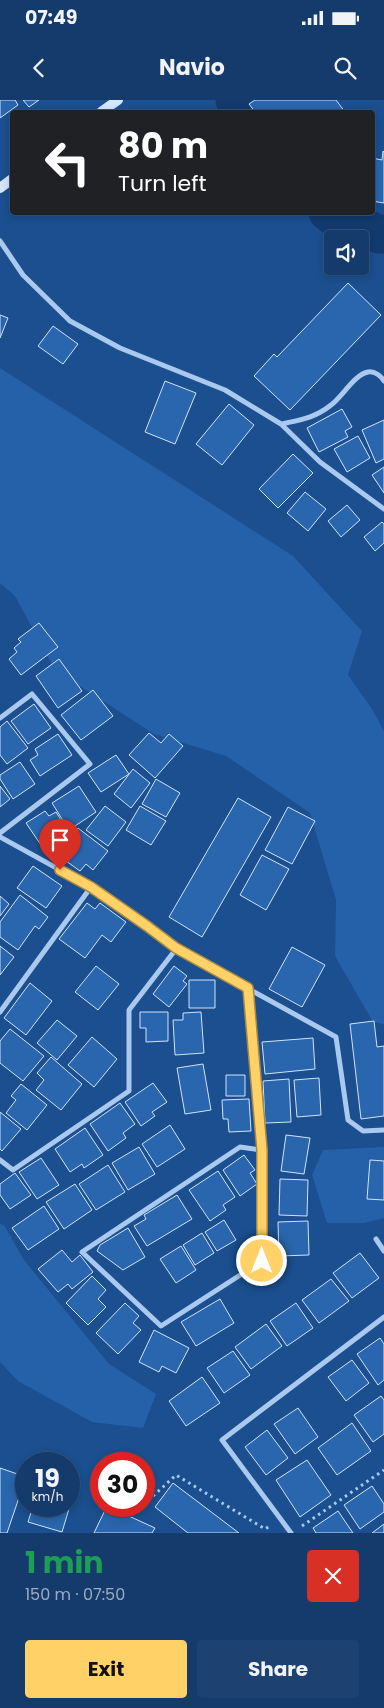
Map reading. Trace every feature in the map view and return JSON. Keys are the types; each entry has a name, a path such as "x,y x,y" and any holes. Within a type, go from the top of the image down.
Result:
{"main road":[{"path":"104,110 118,100"}],"street":[{"path":"0,241 23,275 70,321 120,348 225,390 281,424 320,462 384,509"},
{"path":"281,424 309,419 332,405 360,376 369,372 376,373 384,381"},
{"path":"0,718 32,694 90,764 0,835 91,887 176,948 336,1037 348,1120 363,1131 384,1130"},
{"path":"0,1012 91,887"},
{"path":"0,1160 13,1170 129,1091 129,1010 176,948"},
{"path":"248,988 262,1150 262,1261 161,1326 82,1252 240,1147 262,1150"},
{"path":"376,1239 384,1251"},
{"path":"292,1533 222,1440 384,1317"}],"path":[{"path":"292,1533 384,1470"},
{"path":"155,1494 176,1475 265,1529 282,1520"}],"shaded area":[{"path":"0,368 293,556 362,631 348,675 372,709 384,731 384,1024 373,1022 335,956 336,900 310,813 226,756 154,734 55,670 15,596 0,583"},
{"path":"384,1147 384,1218 364,1223 327,1223 312,1175 323,1150"},
{"path":"0,1224 4,1225 24,1260 109,1364 156,1394 143,1428 92,1422 18,1381 0,1362"}],"building":[{"path":"0,100 15,100 18,105 0,118"},
{"path":"23,100 39,100 29,107"},
{"path":"255,100 336,100 344,110 254,110 249,104"},
{"path":"383,151 384,203 375,202 375,159 382,160"},
{"path":"348,283 381,315 290,410 254,376 274,354 277,357"},
{"path":"0,315 8,318 0,338"},
{"path":"53,326 78,344 63,364 38,346"},
{"path":"165,381 196,393 175,444 145,432"},
{"path":"229,404 254,425 222,465 196,444"},
{"path":"342,409 352,427 345,431 348,437 319,452 307,428"},
{"path":"384,420 384,459 376,463 362,430"},
{"path":"358,436 370,458 347,472 334,449"},
{"path":"293,454 313,473 278,508 259,489"},
{"path":"384,467 384,493 372,475"},
{"path":"305,492 326,509 308,531 287,513"},
{"path":"347,505 360,520 341,537 328,521"},
{"path":"382,522 384,524 384,543 375,551 364,537"},
{"path":"39,623 58,647 21,675 9,659 17,652 14,648 21,642 18,639"},
{"path":"59,659 82,691 58,708 36,676"},
{"path":"93,690 113,716 81,740 61,715"},
{"path":"34,704 51,728 28,744 11,721"},
{"path":"7,721 28,748 7,764 0,755 0,727"},
{"path":"149,733 161,743 169,734 183,746 155,778 129,755"},
{"path":"58,734 72,755 40,776 30,760 38,755 35,749"},
{"path":"116,755 129,774 101,792 88,773"},
{"path":"20,762 35,784 13,799 0,779 0,775"},
{"path":"133,769 150,783 131,808 114,794"},
{"path":"156,779 180,793 166,817 142,804"},
{"path":"0,786 10,799 0,807"},
{"path":"79,786 96,812 69,830 52,803"},
{"path":"238,798 271,817 202,937 169,917"},
{"path":"105,806 126,822 108,846 86,830"},
{"path":"140,806 166,821 151,845 126,830"},
{"path":"288,807 315,821 292,864 265,850"},
{"path":"45,811 49,816 56,812 68,831 43,848 26,823"},
{"path":"78,828 108,851 93,870 86,864 80,871 66,861 76,848 68,841"},
{"path":"262,855 289,869 266,910 240,895"},
{"path":"33,866 62,886 46,908 17,888"},
{"path":"20,895 48,917 39,929 35,926 18,950 0,937 0,922"},
{"path":"0,896 9,904 0,916"},
{"path":"87,903 95,909 100,903 126,922 111,942 102,935 85,958 59,939"},
{"path":"0,946 14,957 0,975"},
{"path":"292,947 325,965 302,1007 269,989"},
{"path":"96,966 119,984 98,1010 75,992"},
{"path":"174,966 187,976 183,981 187,984 169,1007 153,994"},
{"path":"189,980 215,980 215,1008 189,1008"},
{"path":"30,983 52,1001 26,1035 4,1018"},
{"path":"140,1012 168,1012 168,1041 146,1042 146,1028 140,1028"},
{"path":"201,1012 204,1053 175,1055 173,1020 183,1020 183,1013"},
{"path":"57,1020 77,1036 57,1060 37,1043"},
{"path":"374,1021 377,1047 384,1046 384,1116 361,1119 350,1024"},
{"path":"10,1029 44,1056 23,1081 0,1063 0,1041"},
{"path":"92,1037 117,1059 94,1087 68,1065"},
{"path":"313,1038 315,1069 265,1074 262,1042"},
{"path":"51,1057 82,1084 61,1110 36,1090 44,1080 37,1073"},
{"path":"203,1064 211,1110 185,1114 177,1068"},
{"path":"226,1075 245,1075 245,1096 226,1096"},
{"path":"319,1078 321,1115 297,1117 294,1080"},
{"path":"289,1079 291,1122 265,1123 263,1081"},
{"path":"153,1083 167,1102 152,1112 155,1116 141,1126 125,1102"},
{"path":"21,1084 47,1105 27,1130 6,1113 16,1100 11,1096"},
{"path":"249,1099 251,1131 229,1132 228,1119 223,1119 222,1100"},
{"path":"120,1103 135,1124 123,1133 126,1138 108,1151 90,1124"},
{"path":"0,1112 21,1129 2,1151 0,1149"},
{"path":"170,1125 185,1149 157,1167 142,1144"},
{"path":"85,1128 103,1155 84,1168 82,1164 70,1172 55,1149"},
{"path":"286,1135 310,1138 304,1174 281,1171"},
{"path":"139,1147 155,1174 128,1190 112,1163"},
{"path":"244,1155 255,1170 250,1173 257,1184 240,1196 223,1170"},
{"path":"41,1158 59,1185 37,1199 19,1172"},
{"path":"370,1160 384,1161 384,1200 367,1199"},
{"path":"108,1165 125,1192 96,1210 79,1184"},
{"path":"218,1171 235,1197 223,1205 226,1210 210,1221 189,1190"},
{"path":"15,1173 31,1195 10,1209 0,1195 0,1184"},
{"path":"280,1179 308,1180 307,1216 279,1215"},
{"path":"75,1184 92,1210 64,1229 46,1202"},
{"path":"177,1195 192,1219 147,1246 134,1226 146,1219 144,1215"},
{"path":"44,1206 59,1229 28,1250 12,1228"},
{"path":"224,1220 236,1240 217,1251 205,1232"},
{"path":"308,1221 309,1255 279,1256 278,1222"},
{"path":"128,1228 145,1257 123,1270 97,1251 100,1245"},
{"path":"202,1233 214,1253 195,1265 183,1245"},
{"path":"181,1246 196,1270 176,1283 160,1259"},
{"path":"62,1250 72,1262 80,1255 93,1272 72,1289 68,1284 58,1292 38,1269"},
{"path":"360,1253 379,1278 352,1298 333,1273"},
{"path":"92,1276 106,1290 98,1299 106,1307 88,1325 66,1303"},
{"path":"331,1279 349,1301 319,1323 302,1300"},
{"path":"220,1299 234,1323 196,1346 181,1322"},
{"path":"125,1303 139,1316 133,1323 141,1330 118,1354 96,1333"},
{"path":"296,1303 313,1328 287,1346 270,1321"},
{"path":"266,1324 282,1346 251,1369 235,1347"},
{"path":"154,1330 189,1348 176,1373 162,1366 159,1372 139,1362"},
{"path":"380,1338 384,1344 384,1380 378,1385 357,1354"},
{"path":"233,1351 250,1375 224,1393 207,1368"},
{"path":"352,1360 369,1383 346,1401 328,1377"},
{"path":"202,1377 220,1403 186,1426 169,1401"},
{"path":"381,1396 384,1400 384,1434 373,1442 354,1415"},
{"path":"298,1408 318,1437 295,1454 274,1424"},
{"path":"352,1423 371,1451 337,1475 318,1448"},
{"path":"267,1430 288,1458 266,1475 245,1447"},
{"path":"307,1460 331,1495 300,1517 276,1480"},
{"path":"0,1468 15,1473 15,1509 7,1533 0,1533"},
{"path":"173,1483 239,1533 188,1533 155,1507"},
{"path":"372,1486 384,1504 384,1512 360,1529 344,1505"},
{"path":"338,1511 353,1533 316,1533 313,1528"},
{"path":"30,1517 67,1517 62,1532 28,1522"},
{"path":"102,1517 131,1517 155,1528 152,1533 94,1533"},
{"path":"384,1524 384,1533 372,1533"}],"waterway":[{"path":"235,100 240,110"},
{"path":"332,215 379,234 384,234"}],"route":[{"path":"60,870 91,887 176,948 248,988 262,1150 262,1261"}]}
